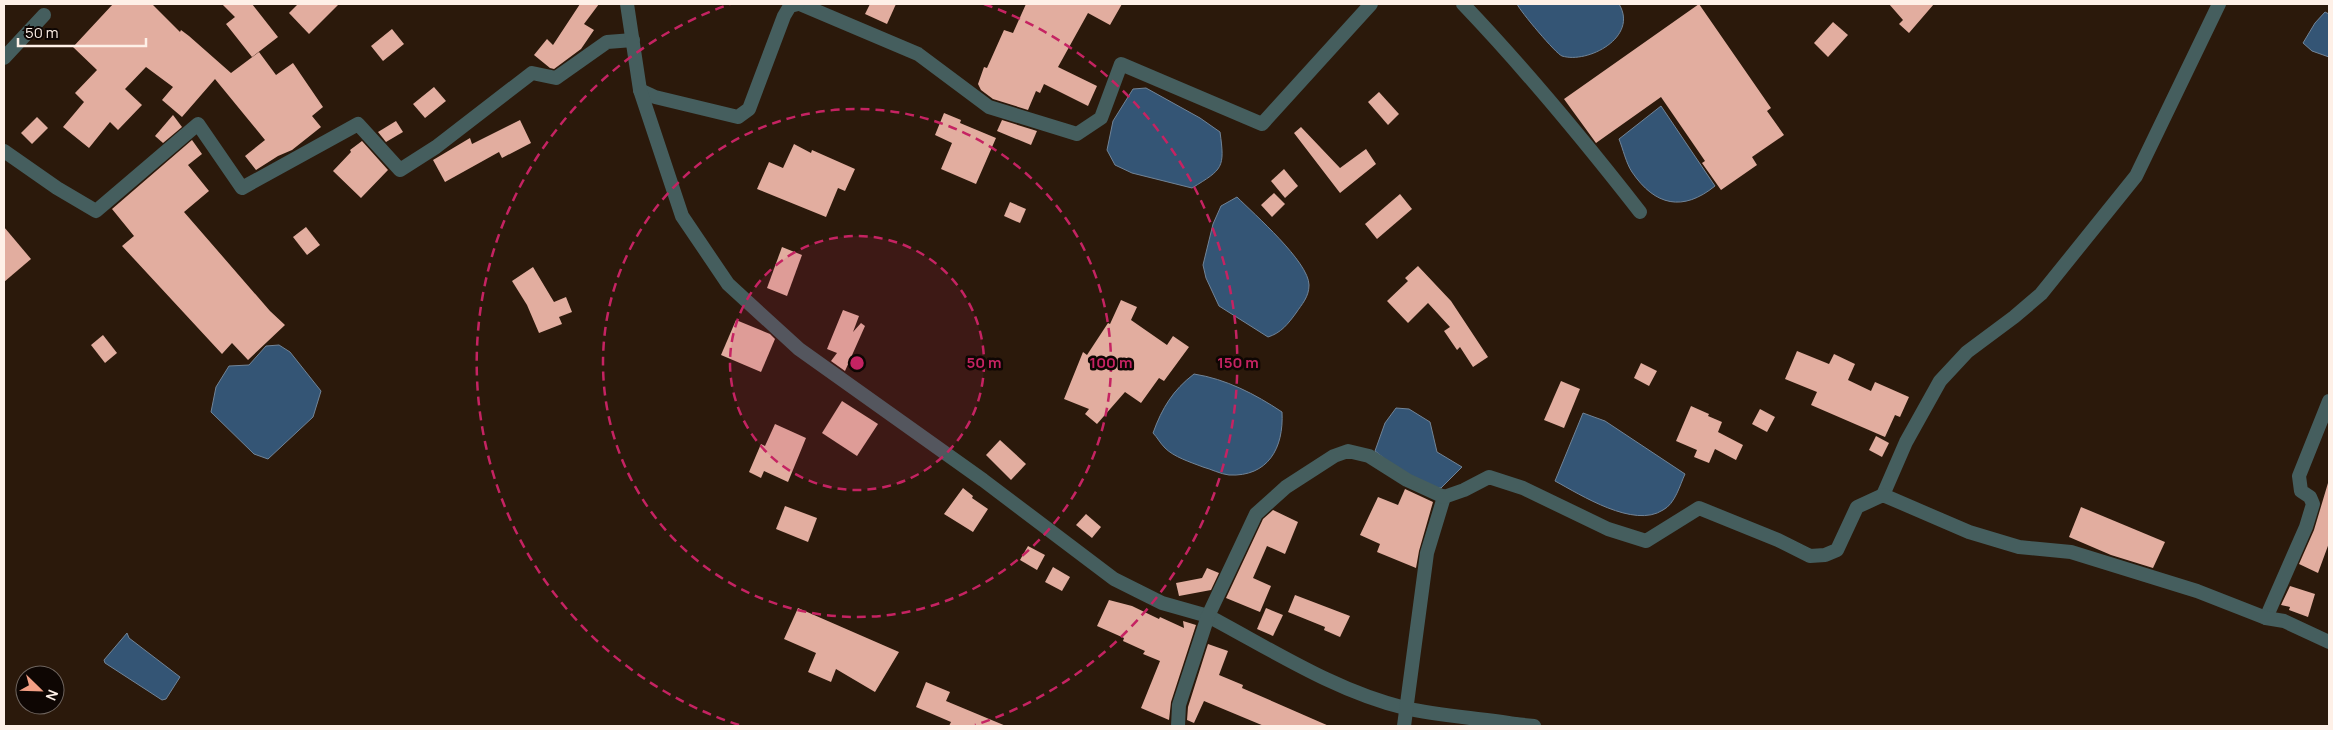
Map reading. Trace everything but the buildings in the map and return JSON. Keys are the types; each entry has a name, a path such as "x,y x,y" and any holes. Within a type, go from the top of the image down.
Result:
{"street":[{"path":"627,4 640,90 682,216 728,284 799,350 983,480 1114,579 1162,603 1208,616 1341,687 1406,708 1515,725 1534,726"},
{"path":"640,90 654,96 738,116 749,108 784,16 790,6 799,4 918,54 989,107 1077,134 1101,118 1121,64 1262,124 1371,4"},
{"path":"1463,4 1514,57 1567,118 1640,212"},
{"path":"1178,726 1179,705 1208,616 1256,514 1286,487 1334,456 1348,452 1369,456 1407,480 1444,497 1464,490 1489,477 1523,488 1608,529 1646,541 1699,508 1778,540 1810,556 1825,555 1837,550 1857,507 1883,495 1906,442 1940,381 1967,352 2014,317 2040,294 2136,176 2219,4"},
{"path":"4,58 44,15"},
{"path":"4,151 57,188 96,211 198,124 242,188 358,124 400,170 436,147 532,73 556,78 608,42 633,40"},
{"path":"2266,618 2306,527 2313,504 2310,497 2301,491 2299,476 2329,401"},
{"path":"1883,495 1969,532 2019,547 2071,552 2197,591 2266,618 2284,621 2329,642"},
{"path":"1404,726 1427,553 1444,497"}],"water":[{"path":"1517,4 1619,4 1623,16 1622,27 1617,37 1597,52 1585,56 1562,56 1538,32"},
{"path":"2325,12 2329,14 2329,57 2312,51 2303,43 2315,23"},
{"path":"1146,88 1200,118 1220,132 1222,161 1220,166 1210,176 1192,188 1132,173 1115,165 1107,150 1113,121 1133,89"},
{"path":"1661,106 1715,186 1692,200 1670,202 1650,192 1632,172 1619,139"},
{"path":"1237,197 1291,252 1307,275 1309,285 1305,300 1290,321 1280,331 1268,337 1219,306 1206,278 1203,265 1213,224 1221,206"},
{"path":"279,345 290,352 321,391 313,417 268,459 254,454 211,412 216,387 229,366 249,365 266,346"},
{"path":"1194,374 1206,376 1240,388 1282,412 1280,437 1271,458 1263,465 1254,471 1243,474 1222,474 1173,454 1165,448 1153,433 1160,415 1169,400 1180,386"},
{"path":"1396,408 1409,409 1430,422 1437,452 1462,467 1441,488 1423,485 1414,480 1375,451 1385,423"},
{"path":"1583,413 1605,421 1685,474 1677,494 1667,507 1651,515 1623,513 1593,501 1555,481"},
{"path":"127,633 129,638 180,677 166,699 162,700 105,663 104,660"}]}
